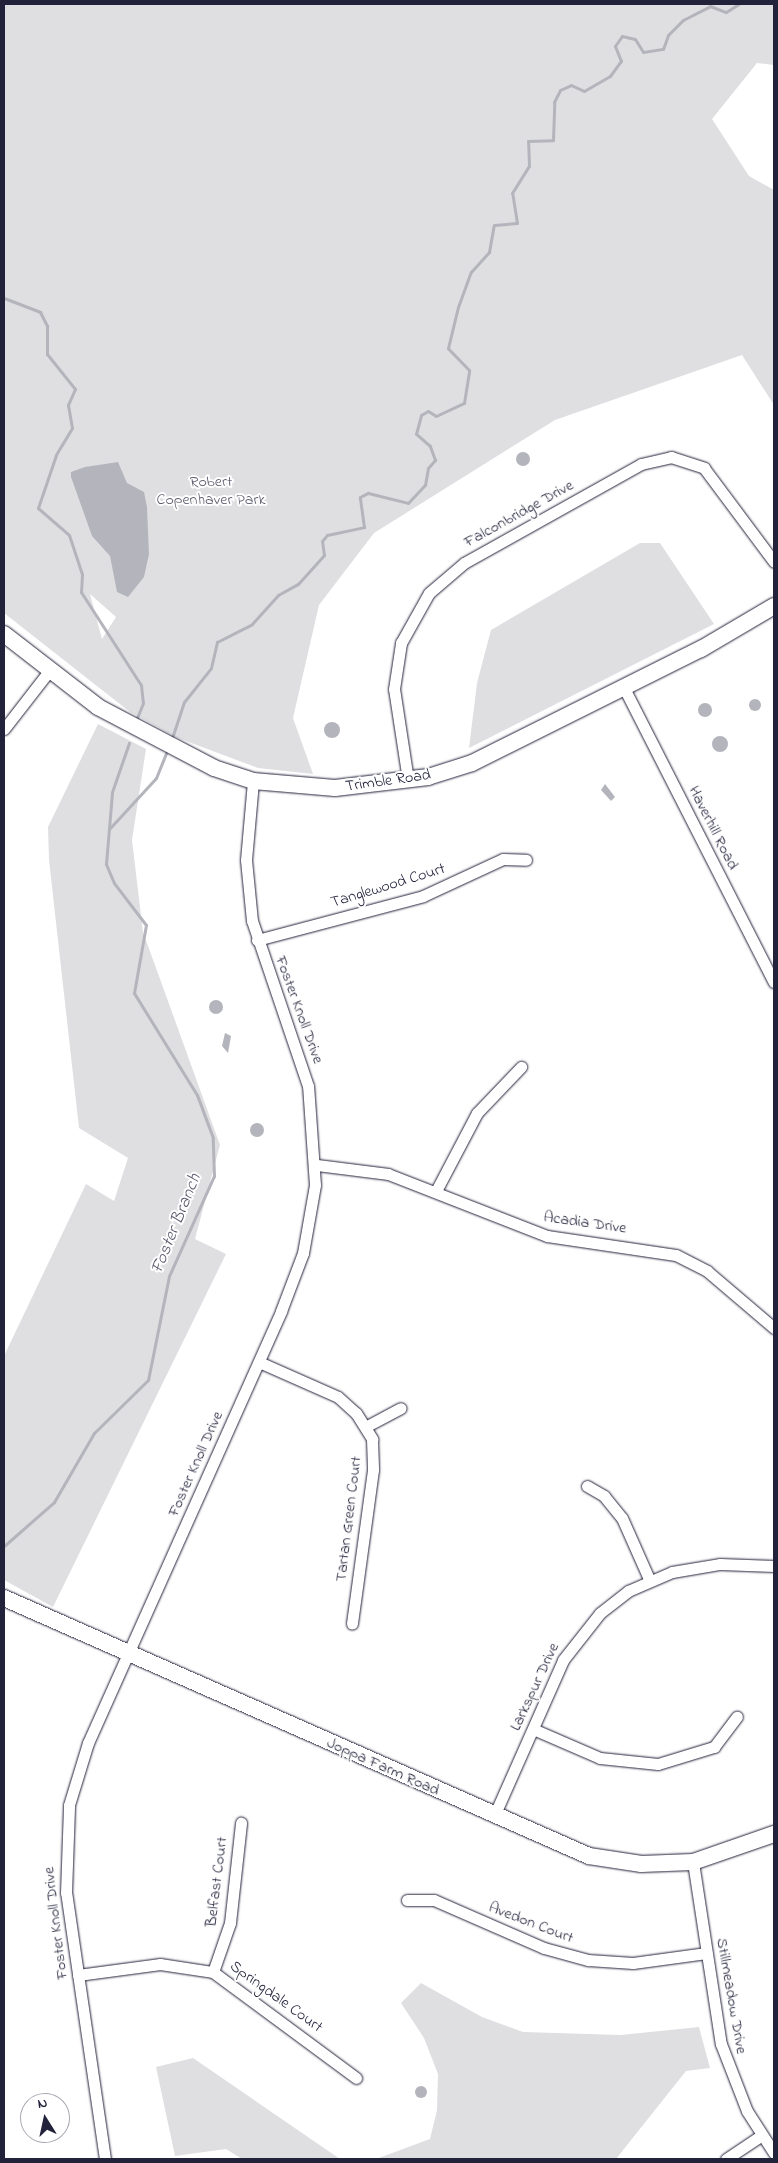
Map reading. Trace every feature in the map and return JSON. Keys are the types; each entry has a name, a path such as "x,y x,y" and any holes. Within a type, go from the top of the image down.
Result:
{"street":[{"name":"Falconbridge Drive","path":"408,780 394,689 402,643 428,593 464,563 641,464 671,457 704,468 774,562"},
{"name":"Trimble Road","path":"4,634 49,672 114,716 214,768 253,781 335,788 408,780 498,752 624,688 774,606"},
{"path":"4,729 49,672"},
{"name":"Haverhill Road","path":"624,688 774,982"},
{"name":"Foster Knoll Drive","path":"105,2159 65,1873 70,1805 81,1763 128,1653 259,1362 303,1253 317,1166 304,1069 257,940 246,860 253,781"},
{"name":"Tanglewood Court","path":"257,940 423,896 503,859 526,860"},
{"path":"436,1191 476,1113 521,1067"},
{"name":"Acadia Drive","path":"317,1166 388,1174 436,1191 547,1236 676,1255 707,1271 774,1328"},
{"name":"Tartan Green Court","path":"259,1362 338,1396 366,1426 374,1455 352,1624"},
{"path":"366,1426 401,1408"},
{"path":"587,1486 604,1496 622,1518 649,1579"},
{"name":"Larkspur Drive","path":"494,1816 563,1660 582,1631 614,1600 649,1579 698,1566 774,1566"},
{"name":"Joppa Farm Road","path":"4,1598 494,1816 589,1856 640,1864 693,1862 774,1834"},
{"path":"533,1728 600,1758 658,1764 714,1747 737,1718"},
{"name":"Belfast Court","path":"213,1972 230,1923 240,1823"},
{"name":"Stillmeadow Drive","path":"693,1862 706,1954 728,2065 762,2135 774,2153"},
{"name":"Avedon Court","path":"407,1900 434,1900 544,1948 588,1960 633,1963 706,1954"},
{"name":"Springdale Court","path":"78,1975 160,1964 213,1972 356,2078"},
{"path":"726,2159 762,2135"}],"green space":[{"name":"Robert Copenhaver Park","path":"4,4 774,4 774,65 757,63 712,119 749,176 774,190 774,405 742,355 555,420 374,533 319,605 293,718 313,774 258,768 178,738 130,712 4,613","holes":["90,594 116,617 102,639"]},
{"path":"640,543 660,543 714,624 469,748 477,683 491,630"},
{"path":"98,724 146,749 132,840 143,932 220,1145 195,1239 226,1254 53,1607 4,1580 4,1356 86,1184 114,1201 128,1158 79,1128 49,860 48,827"},
{"path":"421,1983 482,2017 523,2032 621,2035 699,2027 710,2068 686,2071 616,2159 376,2159 430,2139 437,2110 438,2074 424,2038 401,2003"},
{"path":"193,2058 340,2159 242,2159 226,2149 175,2156 156,2067"}],"shaded area":[{"path":"523,452 528,454 530,459 528,464 523,466 518,464 516,459 518,454"},
{"path":"118,462 127,483 144,492 147,507 149,554 144,577 128,597 117,592 110,556 92,536 71,477 71,472 85,467"},
{"path":"753,699 757,699 761,705 757,711 753,711 749,707 749,703"},
{"path":"705,703 710,705 712,710 710,715 705,717 700,715 698,710 700,705"},
{"path":"332,722 338,724 340,730 338,736 332,738 326,736 324,730 326,724"},
{"path":"720,736 728,744 720,752 712,744"},
{"path":"605,784 615,797 611,801 601,790"},
{"path":"213,1000 219,1000 223,1007 219,1014 213,1014 209,1010 209,1004"},
{"path":"225,1033 231,1036 228,1053 222,1046"},
{"path":"254,1123 260,1123 264,1130 260,1137 254,1137 250,1133 250,1127"},
{"path":"421,2086 427,2092 421,2098 415,2092"}],"waterway":[{"path":"171,741 184,702 211,668 217,642 252,624 278,595 298,584 324,555 322,541 327,535 364,527 360,497 368,493 408,503 425,485 428,468 435,460 430,446 416,434 421,415 428,411 436,416 464,403 469,370 448,348 458,307 471,272 489,252 494,225 517,223 512,193 529,166 528,141 553,140 554,102 560,90 571,85 584,91 610,76 621,61 615,46 622,36 635,39 643,52 663,49 668,35 683,20 710,6 726,12 739,4"},
{"name":"Foster Branch","path":"4,298 40,312 47,326 47,354 75,389 68,405 72,428 56,455 38,508 69,535 82,574 81,592 141,685 143,703 136,720"},
{"name":"Foster Branch","path":"4,1546 54,1502 94,1433 148,1380 169,1276 214,1176 213,1138 197,1095 134,993 146,925 114,883 106,864 112,792 129,743"},
{"path":"110,828 156,778 168,749"}]}
